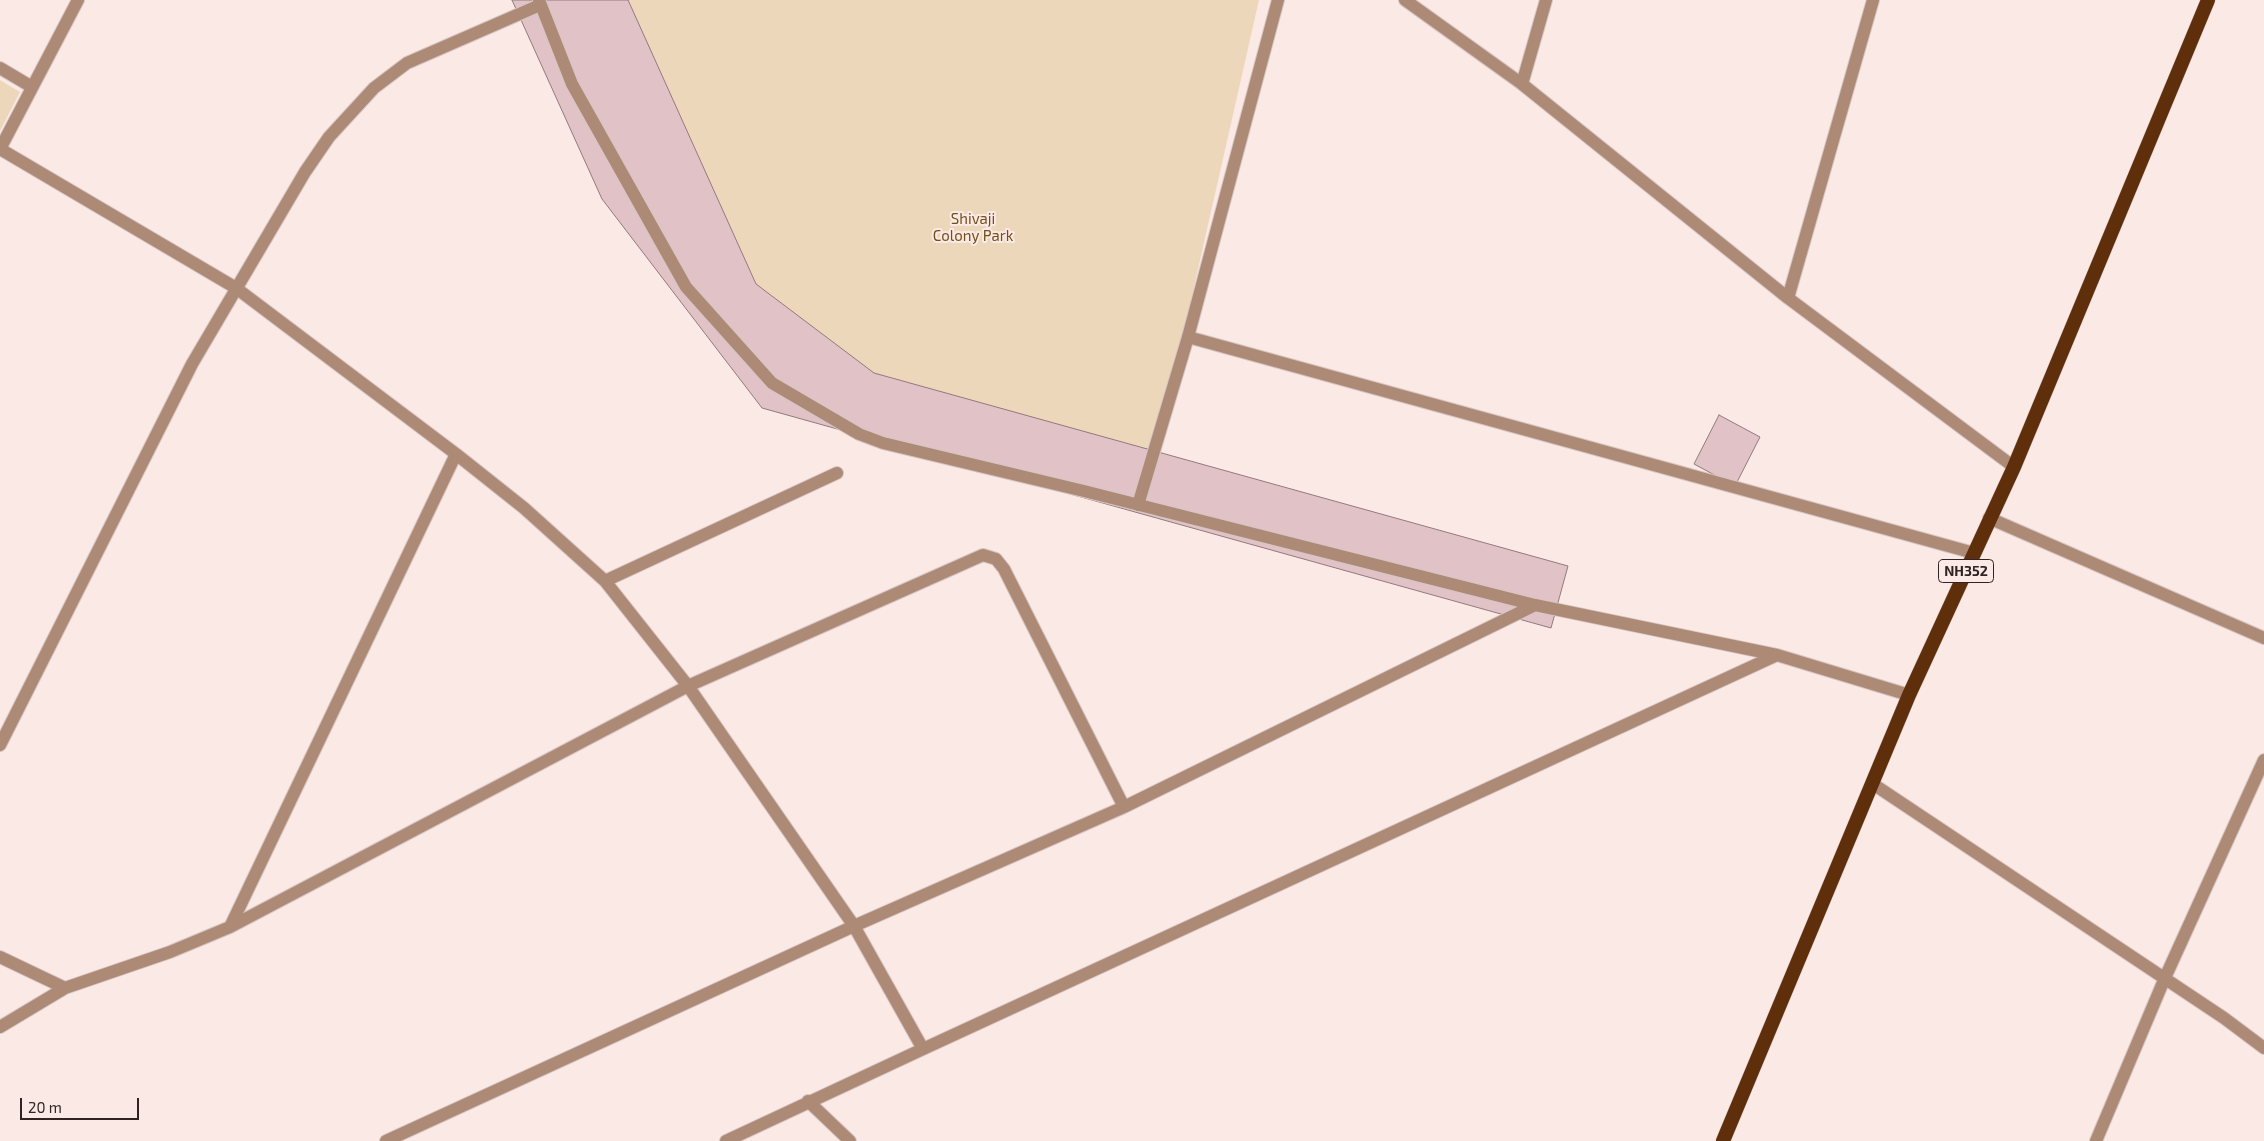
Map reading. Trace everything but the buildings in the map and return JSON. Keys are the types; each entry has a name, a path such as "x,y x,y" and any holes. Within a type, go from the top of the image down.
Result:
{"highway":[{"name":"NH352","path":"1723,1141 1909,695 2014,467 2208,0"}],"street":[{"path":"78,0 0,149 236,288 456,454 524,508 605,582 688,686 854,926 923,1048"},
{"path":"1138,504 1188,337 1278,0"},
{"path":"1406,0 1522,84 1788,298 2014,467"},
{"path":"1522,84 1546,0"},
{"path":"1788,298 1873,0"},
{"path":"0,745 192,364 305,172 330,138 374,88 407,64 540,2 572,84 686,287 772,383 859,434 883,443 1138,504 1535,605 1777,655 1909,695"},
{"path":"0,68 32,87"},
{"path":"1188,337 1974,553"},
{"path":"230,927 456,454"},
{"path":"605,582 838,473"},
{"path":"1989,518 2264,638"},
{"path":"0,1027 66,988 170,952 230,927 688,686 977,556 990,555 1000,562 1124,807"},
{"path":"386,1141 854,926 1124,807 1535,605"},
{"path":"726,1141 808,1101 1777,655"},
{"path":"2096,1141 2164,980 2264,760"},
{"path":"1873,784 2164,980 2224,1018 2264,1048"},
{"path":"0,957 66,988"},
{"path":"808,1101 848,1141"}],"green space":[{"name":"Shivaji Colony Park","path":"543,0 1259,0 1179,353 1138,505 859,434"},
{"path":"0,80 20,92 0,131"}]}
